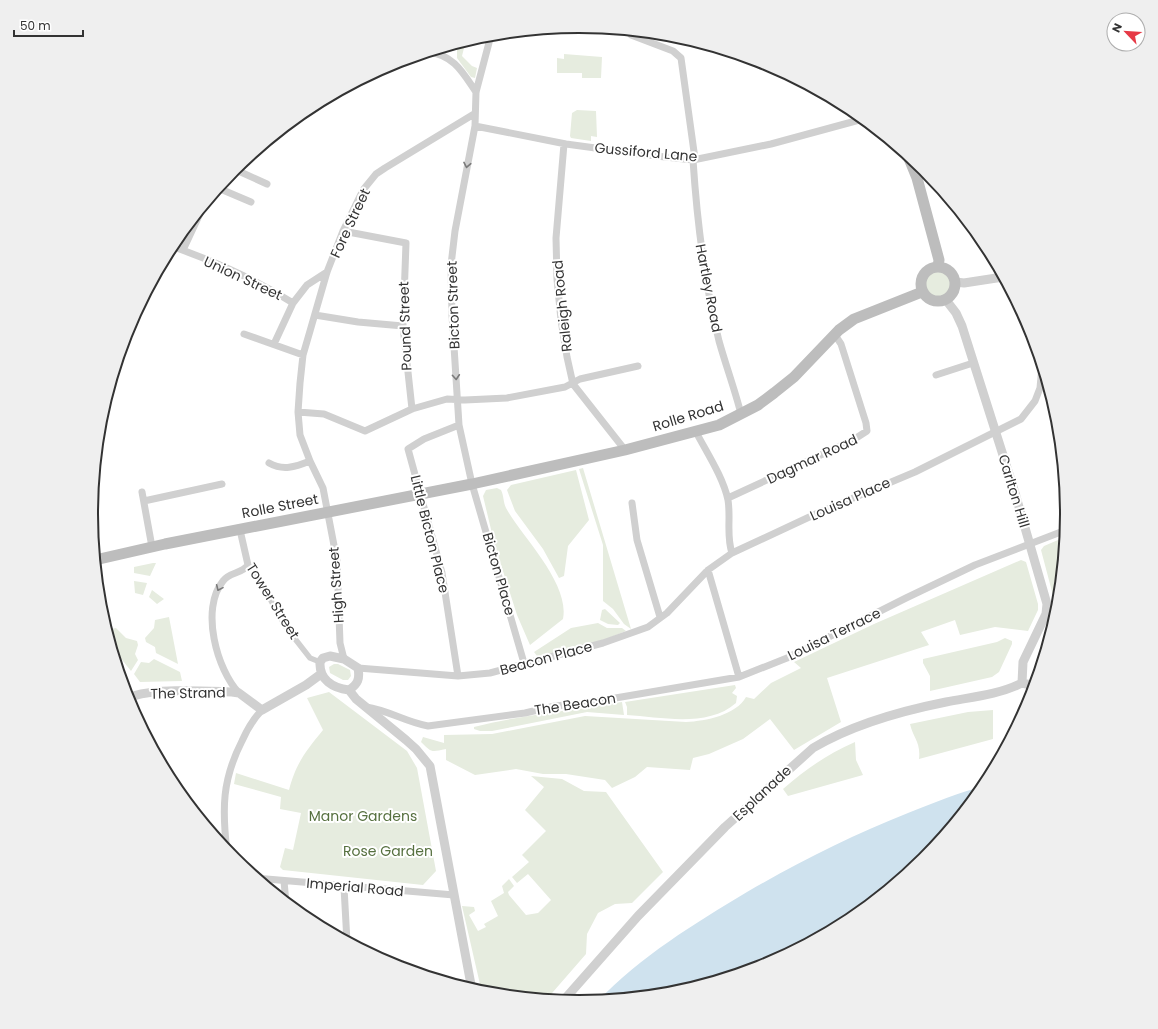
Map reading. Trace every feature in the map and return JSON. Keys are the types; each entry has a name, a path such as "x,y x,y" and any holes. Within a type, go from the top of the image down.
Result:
{"main road":[{"path":"913,168 939,260 938,267"},
{"path":"938,267 946,268 952,274 956,282 952,295 946,300 940,302 933,301 922,292 921,285 925,272 938,267"},
{"name":"Rolle Road","path":"472,484 625,450 719,425 758,405 789,381 835,335 854,319 922,292"},
{"name":"Rolle Street","path":"100,559 419,493 472,484"}],"street":[{"name":"Hartley Road","path":"631,36 673,51 681,58 694,159 697,218 705,277 719,341 741,414"},
{"name":"Bicton Street","path":"472,484 456,398 457,385 452,315 451,265 455,231 475,126 474,114 476,92 489,41"},
{"path":"439,54 456,64 476,92"},
{"name":"Fore Street","path":"298,412 303,355 327,272 343,231 363,190 376,174 474,114"},
{"name":"Gussiford Lane","path":"475,126 564,144 647,155 694,159 771,144 856,121"},
{"name":"Raleigh Road","path":"564,144 558,200 557,279 561,320 573,384 625,450"},
{"path":"241,172 267,184"},
{"path":"223,190 251,202"},
{"path":"183,250 196,223"},
{"name":"Pound Street","path":"343,231 406,243 403,326 412,409"},
{"name":"Union Street","path":"178,248 246,277 293,303 307,285 327,272"},
{"path":"956,282 964,283 998,278"},
{"name":"Carlton Hill","path":"946,300 956,313 962,326 1044,589 1047,608 1042,625 1023,662 1022,683"},
{"path":"274,344 293,303"},
{"path":"315,315 358,322 403,326"},
{"path":"244,334 303,355"},
{"name":"Dagmar Road","path":"728,498 867,432 866,423 841,344 835,335"},
{"path":"936,375 973,363"},
{"path":"298,412 324,414 365,431 412,409 447,399 456,398 465,400 507,398 573,384 580,379 638,366"},
{"name":"Louisa Place","path":"708,570 732,553 820,512 915,472 1021,419 1028,412 1040,388 1041,379"},
{"name":"High Street","path":"298,412 300,434 310,461 323,488 328,512 337,561 340,643 344,658"},
{"name":"Little Bicton Place","path":"458,676 442,573 408,449 424,439 460,425"},
{"path":"696,432 728,498 729,544 732,553"},
{"path":"268,463 275,466 290,468 310,461"},
{"path":"144,501 222,484"},
{"name":"Bicton Place","path":"472,484 524,663"},
{"path":"142,492 152,547"},
{"path":"632,503 637,540 660,617"},
{"name":"Tower Street","path":"240,530 248,565 254,570 285,626 310,658 320,662"},
{"name":"Louisa Terrace","path":"739,677 787,658 974,565 1007,551 1059,533"},
{"path":"239,693 225,673 211,624 214,604 222,582 228,576 243,571 248,565"},
{"path":"708,570 739,677"},
{"name":"Beacon Place","path":"358,668 458,676 490,673 575,651 648,627 667,613 708,570"},
{"path":"349,690 356,685 359,678 358,668 344,658 330,656 324,658 320,662 321,674 332,686 349,690 356,699 416,749 430,766 471,984"},
{"path":"226,841 224,802 231,763 249,726 262,710 306,685 321,674"},
{"name":"The Beacon","path":"366,707 379,709 428,726 454,724 739,677"},
{"path":"1022,683 1029,685"},
{"name":"Esplanade","path":"569,996 638,916 726,827 813,748 827,739 903,712 988,695 1011,689 1022,683"},
{"name":"The Strand","path":"134,699 176,692 239,693 262,710"},
{"name":"Imperial Road","path":"265,879 344,887 454,895"},
{"path":"284,881 285,895"},
{"path":"344,887 347,936"}],"green space":[{"path":"464,47 462,56 472,66 477,68 475,78 471,77 457,58 457,48"},
{"path":"564,54 602,57 601,78 582,78 582,73 557,73 557,58 564,59"},
{"path":"577,110 596,111 597,137 591,136 591,141 571,138 570,136 572,113"},
{"path":"938,271 947,275 951,284 947,293 938,297 929,293 925,284 929,275"},
{"path":"583,468 631,629 624,624 613,609 603,601 603,545 579,469"},
{"path":"576,470 589,520 568,546 564,576 559,578 543,549 515,511 507,490 511,485"},
{"path":"497,488 501,490 503,494 504,504 513,520 552,576 559,591 563,605 563,619 530,645 517,615 495,546 483,496 486,490"},
{"path":"1059,539 1053,595 1041,550 1044,546"},
{"path":"1021,560 1026,562 1038,604 1038,610 1028,631 995,627 960,635 955,620 921,632 929,645 827,678 841,722 794,750 770,719 743,739 709,754 693,758 690,770 647,767 635,777 612,788 605,780 566,774 543,774 516,769 475,775 446,760 446,749 432,751 421,742 423,737 444,743 444,735 492,734 585,716 686,722 720,716 735,708 746,697 754,699 771,683 801,668 794,662 874,624"},
{"path":"156,563 150,576 134,573 134,567"},
{"path":"134,581 147,583 143,595 135,593"},
{"path":"152,590 164,599 157,604 149,597"},
{"path":"605,609 620,623 618,625 608,624 600,620 602,610"},
{"path":"169,617 178,664 156,653 155,647 146,642 145,638 154,628 155,620"},
{"path":"598,623 607,628 622,628 626,631 606,639 543,658 537,656 534,652 571,628"},
{"path":"116,628 126,638 137,641 138,645 135,654 138,660 131,671 119,656 112,629"},
{"path":"1005,638 1012,641 1012,644 999,672 992,677 930,691 930,676 923,663 923,659 997,642"},
{"path":"154,659 180,672 182,681 140,682 134,674 141,662 149,663"},
{"path":"334,664 338,664 350,670 351,676 348,680 343,680 330,673 329,667"},
{"path":"735,685 736,688 732,693 737,696 736,703 725,711 712,716 669,719 627,715 627,707 625,702"},
{"name":"Manor Gardens","path":"329,692 407,751 417,768 436,871 423,885 283,870 280,867 285,848 293,850 301,813 280,809 281,797 234,784 236,773 289,790 298,765 323,730 307,698"},
{"path":"622,702 624,715 587,712 492,731 480,731 474,729 474,727 510,719"},
{"path":"993,710 993,739 919,759 918,744 910,724 968,712"},
{"path":"855,742 856,760 863,775 788,796 783,789 791,782 826,757"},
{"path":"531,776 562,779 584,791 606,792 663,872 632,903 615,904 598,913 587,934 586,954 550,995 516,992 480,986 462,906 474,907 475,911 469,915 478,931 486,927 484,924 498,916 491,901 504,893 502,886 509,879 514,886 508,892 509,895 526,915 538,913 551,900 528,874 517,883 512,877 529,862 522,855 546,831 525,810 544,787"}],"water":[{"path":"974,789 941,832 919,855 896,877 872,896 847,915 820,931 763,959 704,980 642,992 604,995 632,969 650,955 707,916 747,892 806,860 867,830"}],"park label":[{"name":"Rose Garden","path":"388,851"}]}
